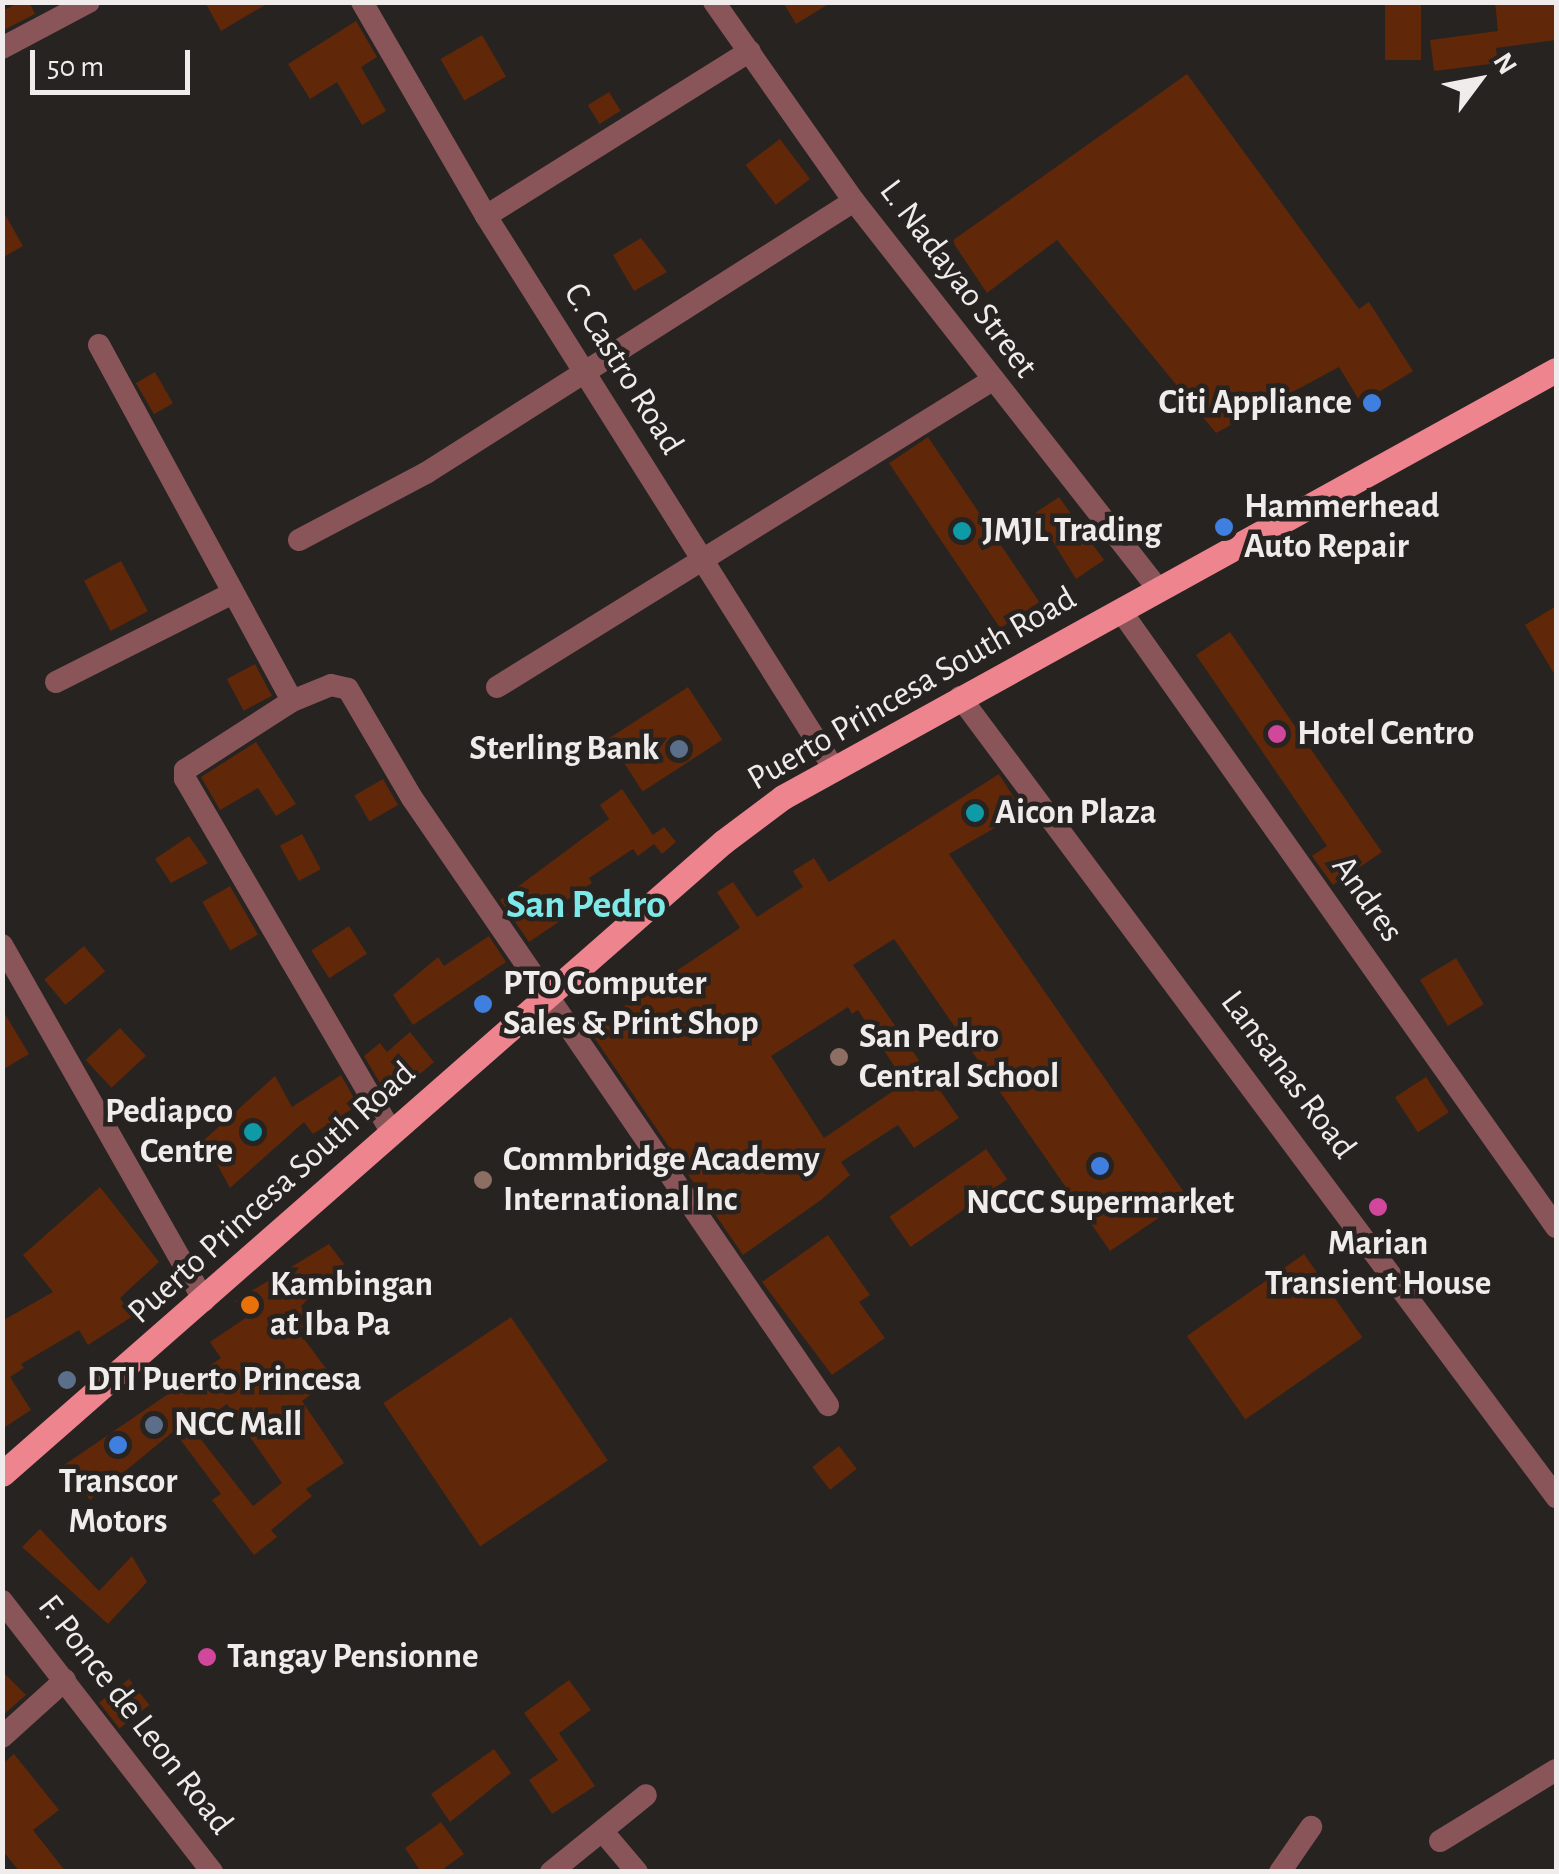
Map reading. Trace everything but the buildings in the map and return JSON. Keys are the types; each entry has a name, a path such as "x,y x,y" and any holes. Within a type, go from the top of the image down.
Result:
{"main road":[{"name":"Puerto Princesa South Road","path":"2,1474 204,1301 723,842 833,767 1556,370"}],"street":[{"path":"2,48 89,2"},
{"name":"C. Castro Road","path":"362,2 486,216 833,767"},
{"name":"L. Nadayao Street","path":"714,2 854,201 991,381 1159,590"},
{"path":"486,216 750,50"},
{"path":"299,540 382,500 586,375 854,201"},
{"path":"99,345 230,594 292,701"},
{"path":"497,687 991,381"},
{"path":"56,682 230,594"},
{"name":"Andres","path":"1121,611 1556,1227"},
{"path":"392,1134 184,779 185,770 292,701 331,685 348,690 412,798 828,1405"},
{"name":"Lansanas Road","path":"960,697 1556,1497"},
{"path":"2,945 204,1301"},
{"name":"F. Ponce de Leon Road","path":"2,1601 212,1872"},
{"path":"2,1737 64,1680"},
{"path":"1440,1842 1556,1770"},
{"path":"551,1872 604,1833 646,1795"},
{"path":"1280,1872 1311,1827"},
{"path":"604,1833 637,1872"}],"place":[{"name":"Citi Appliance","path":"1372,403"},
{"name":"Hammerhead Auto Repair","path":"1224,527"},
{"name":"JMJL Trading","path":"962,531"},
{"name":"Hotel Centro","path":"1277,734"},
{"name":"Sterling Bank","path":"679,749"},
{"name":"Aicon Plaza","path":"975,813"},
{"name":"PTO Computer Sales & Print Shop","path":"483,1004"},
{"name":"San Pedro Central School","path":"839,1057"},
{"name":"Pediapco Centre","path":"253,1132"},
{"name":"NCCC Supermarket","path":"1100,1166"},
{"name":"Commbridge Academy International Inc","path":"483,1180"},
{"name":"Marian Transient House","path":"1378,1207"},
{"name":"Kambingan at Iba Pa","path":"250,1305"},
{"name":"DTI Puerto Princesa","path":"67,1380"},
{"name":"NCC Mall","path":"154,1425"},
{"name":"Transcor Motors","path":"118,1445"},
{"name":"Tangay Pensionne","path":"207,1657"}],"district":[{"name":"San Pedro","path":"586,905"}]}
